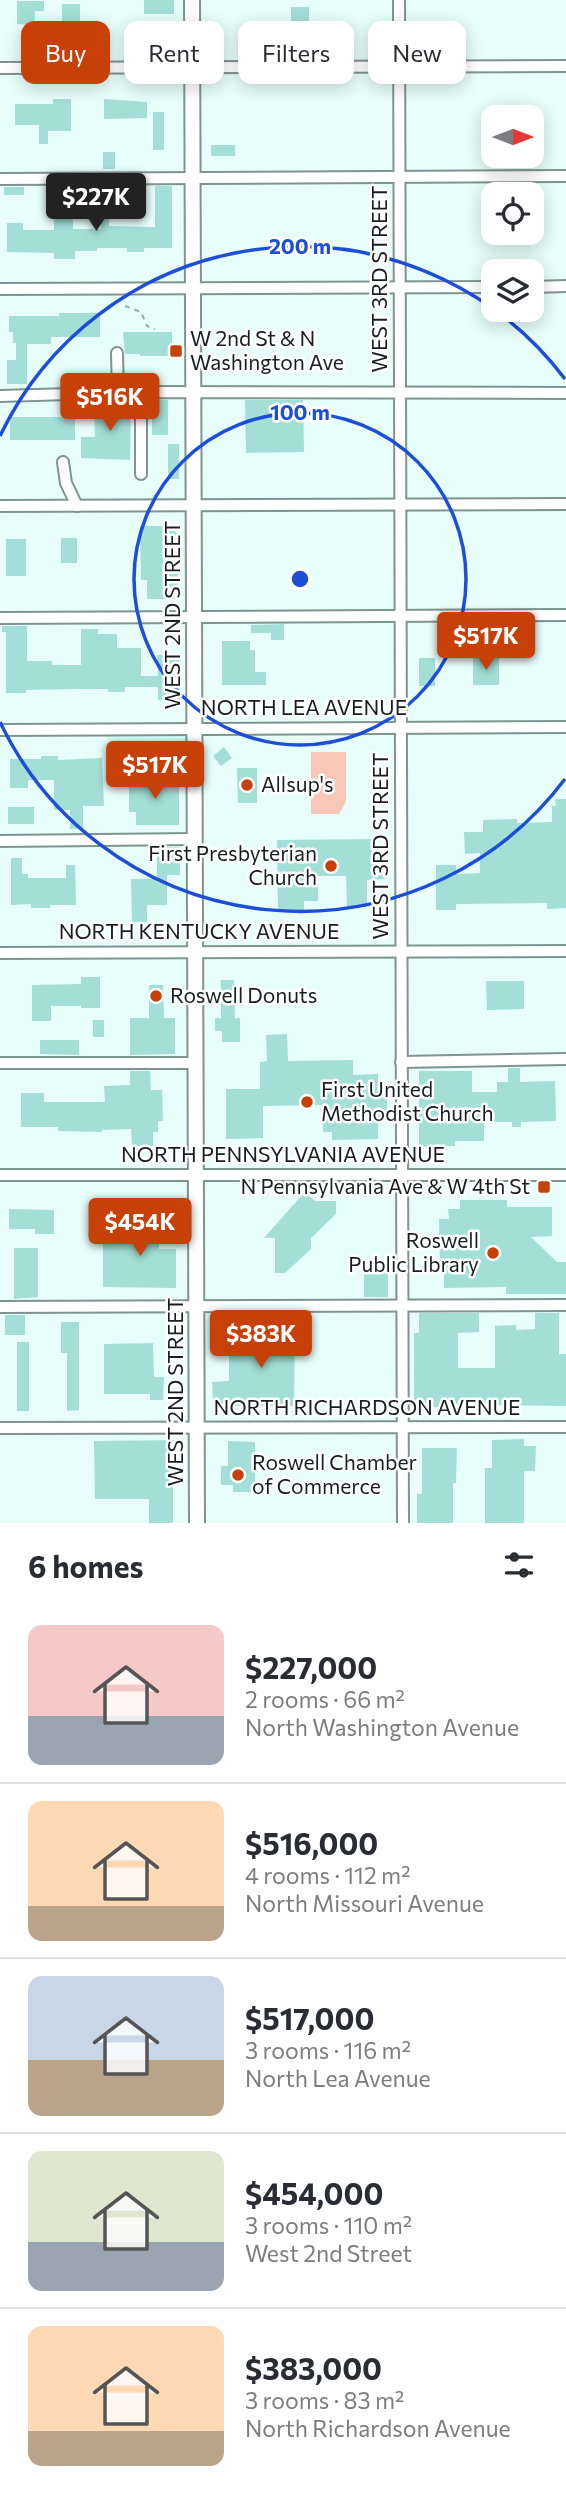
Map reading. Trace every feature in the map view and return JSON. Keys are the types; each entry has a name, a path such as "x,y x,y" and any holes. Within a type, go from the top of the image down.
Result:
{"main road":[{"name":"WEST 2ND STREET","path":"192,0 192,21"},
{"name":"WEST 2ND STREET","path":"192,84 197,1523"}],"street":[{"name":"WEST 3RD STREET","path":"400,0 400,21"},
{"path":"466,67 566,66"},
{"path":"224,68 368,67"},
{"path":"0,68 124,68"},
{"name":"WEST 3RD STREET","path":"400,84 403,1523"},
{"path":"0,179 566,176"},
{"path":"544,287 566,286"},
{"path":"0,289 481,287"},
{"path":"117,353 118,393"},
{"path":"0,396 141,392 566,393"},
{"path":"141,392 141,474"},
{"path":"63,462 66,483 77,506"},
{"path":"0,506 566,504"},
{"path":"0,618 566,615"},
{"name":"NORTH LEA AVENUE","path":"0,730 566,727"},
{"path":"0,841 195,839"},
{"name":"NORTH KENTUCKY AVENUE","path":"0,953 566,951"},
{"path":"401,1062 566,1059"},
{"path":"0,1063 196,1063"},
{"name":"NORTH PENNSYLVANIA AVENUE","path":"0,1175 566,1175"},
{"path":"0,1307 566,1305"},
{"name":"NORTH RICHARDSON AVENUE","path":"0,1428 566,1427"}],"path":[{"path":"125,306 141,312 148,326 155,329"}],"shaded area":[{"path":"311,752 346,752 346,802 339,814 311,814"}],"building":[{"path":"144,0 174,0 174,14 144,14"},
{"path":"17,1 44,1 44,11 35,11 34,21 21,21 21,24 17,24"},
{"path":"62,4 80,4 80,21 62,21"},
{"path":"291,7 309,7 309,21 291,21"},
{"path":"53,99 71,99 71,131 48,131 48,144 39,144 39,125 15,125 15,104 53,104"},
{"path":"104,99 147,102 147,118 104,119"},
{"path":"153,112 164,112 164,150 153,150"},
{"path":"211,145 235,145 235,156 211,156"},
{"path":"103,152 115,152 115,169 103,169"},
{"path":"155,186 172,186 172,248 144,248 144,252 127,252 127,248 97,248 97,251 75,251 75,259 54,259 54,253 7,252 7,223 23,223 23,230 54,230 54,215 73,215 73,229 101,229 101,196 113,196 113,209 109,209 109,226 155,227"},
{"path":"4,187 24,187 24,195 4,195"},
{"path":"59,313 100,313 100,337 51,337 51,344 27,344 27,384 7,384 7,360 16,360 16,343 13,343 13,332 9,332 9,316 59,316"},
{"path":"123,332 172,332 172,356 125,354"},
{"path":"131,400 130,460 81,458 81,437 95,437 94,408 104,408 104,401"},
{"path":"152,400 168,400 168,435 152,435"},
{"path":"245,400 303,400 304,452 246,453"},
{"path":"10,417 75,417 75,440 10,440"},
{"path":"168,444 179,444 179,479 168,479"},
{"path":"140,526 168,526 177,533 178,599 147,599 147,580 141,580"},
{"path":"61,538 77,538 77,563 61,563"},
{"path":"6,539 26,539 26,576 6,576"},
{"path":"284,624 284,640 271,640 271,633 251,633 251,625"},
{"path":"2,626 27,626 27,661 52,661 52,665 81,665 81,629 98,629 98,634 117,634 117,648 141,648 141,676 158,676 157,655 179,654 180,700 158,700 158,687 125,687 125,692 77,689 6,693 6,632 2,632"},
{"path":"222,641 250,641 250,650 255,650 255,672 266,672 266,685 222,685"},
{"path":"419,658 435,658 435,686 419,686"},
{"path":"473,658 499,658 499,685 473,685"},
{"path":"224,747 232,758 221,766 213,756"},
{"path":"41,756 58,756 58,760 102,758 104,806 83,806 83,829 70,829 70,810 54,810 54,780 28,780 28,788 10,788 10,759 41,759"},
{"name":"Allsup's","path":"237,768 257,768 257,803 238,803"},
{"path":"142,773 165,773 165,785 179,785 179,825 136,825 136,812 129,812 129,786 142,786"},
{"path":"555,799 566,799 566,908 547,909 547,903 456,904 456,910 436,910 436,865 456,865 456,874 480,873 480,853 465,854 464,832 483,832 483,820 552,822"},
{"path":"8,807 34,807 34,824 8,824"},
{"name":"First Presbyterian Church","path":"373,839 373,851 384,856 385,879 367,880 367,907 347,907 346,876 318,876 318,901 304,901 304,910 278,910 277,840"},
{"path":"157,847 180,847 180,875 167,875 167,905 147,905 147,922 132,922 131,879 157,879"},
{"path":"11,858 22,858 22,874 28,874 28,878 66,878 66,865 75,865 76,905 31,908 31,904 11,905"},
{"path":"81,977 100,977 100,1008 51,1006 51,1021 32,1021 32,985 81,984"},
{"path":"221,980 234,980 235,1018 240,1018 240,1042 222,1042 222,1031 215,1031 215,1018 221,1018"},
{"path":"486,981 524,981 524,1009 487,1010"},
{"path":"149,985 163,985 164,1018 175,1018 175,1054 130,1055 130,1018 149,1018"},
{"path":"93,1020 104,1020 104,1037 93,1037"},
{"name":"First United Methodist Church","path":"287,1034 288,1061 353,1060 353,1075 378,1074 378,1094 387,1100 387,1118 378,1122 378,1139 332,1140 332,1132 323,1132 322,1105 263,1106 263,1138 226,1139 226,1089 260,1089 260,1062 267,1061 266,1035"},
{"path":"40,1040 79,1040 79,1055 40,1054"},
{"path":"508,1068 520,1068 520,1082 555,1081 556,1121 521,1122 521,1127 512,1127 512,1122 484,1122 484,1141 455,1141 455,1146 419,1147 419,1071 472,1071 472,1092 497,1092 497,1082 508,1082"},
{"path":"130,1071 150,1071 151,1090 162,1090 163,1121 158,1121 158,1132 153,1132 153,1146 132,1146 131,1129 102,1132 58,1131 58,1127 21,1127 21,1093 44,1093 44,1102 105,1102 104,1086 130,1085"},
{"path":"302,1195 308,1195 315,1201 336,1201 336,1214 311,1238 311,1249 285,1273 275,1273 275,1238 264,1238"},
{"name":"Roswell Public Library","path":"460,1200 507,1200 507,1207 552,1207 552,1236 531,1237 557,1262 566,1262 566,1294 506,1294 506,1287 444,1288 444,1269 440,1269 439,1219 449,1219 448,1209 460,1209"},
{"path":"141,1202 159,1202 159,1249 176,1249 176,1288 103,1287 103,1239 147,1235 147,1211 141,1212"},
{"path":"9,1209 54,1210 54,1234 35,1234 35,1229 9,1229"},
{"path":"14,1248 38,1248 38,1297 14,1299"},
{"path":"364,1270 388,1270 388,1297 364,1297"},
{"path":"419,1313 479,1313 479,1332 458,1333 458,1368 495,1368 495,1326 516,1325 516,1330 535,1329 535,1313 559,1313 559,1354 566,1354 566,1406 483,1405 420,1408 414,1403 414,1333 419,1333"},
{"path":"284,1314 295,1314 294,1406 213,1406 212,1382 229,1381 229,1343 261,1343 261,1326 284,1326"},
{"path":"5,1315 25,1315 25,1335 5,1335"},
{"path":"61,1322 79,1322 79,1410 67,1411 67,1353 61,1353"},
{"path":"17,1342 29,1342 29,1411 17,1411"},
{"path":"153,1343 154,1377 164,1377 163,1400 150,1400 150,1394 104,1394 104,1344"},
{"path":"524,1439 524,1446 536,1446 535,1471 524,1471 524,1523 485,1523 485,1468 492,1468 492,1440"},
{"path":"177,1440 178,1474 173,1474 173,1523 149,1523 149,1499 95,1499 94,1441"},
{"name":"Roswell Chamber of Commerce","path":"228,1441 255,1442 255,1492 233,1492 233,1485 221,1485 221,1466 228,1466"},
{"path":"422,1448 457,1448 456,1483 453,1483 453,1523 417,1523 417,1494 422,1494"}],"place":[{"name":"W 2nd St & N Washington Ave","path":"176,351"},
{"name":"Allsup's","path":"247,785"},
{"name":"First Presbyterian Church","path":"331,866"},
{"name":"Roswell Donuts","path":"156,996"},
{"name":"First United Methodist Church","path":"307,1102"},
{"name":"N Pennsylvania Ave & W 4th St","path":"544,1187"},
{"name":"Roswell Public Library","path":"493,1253"},
{"name":"Roswell Chamber of Commerce","path":"238,1475"}]}
